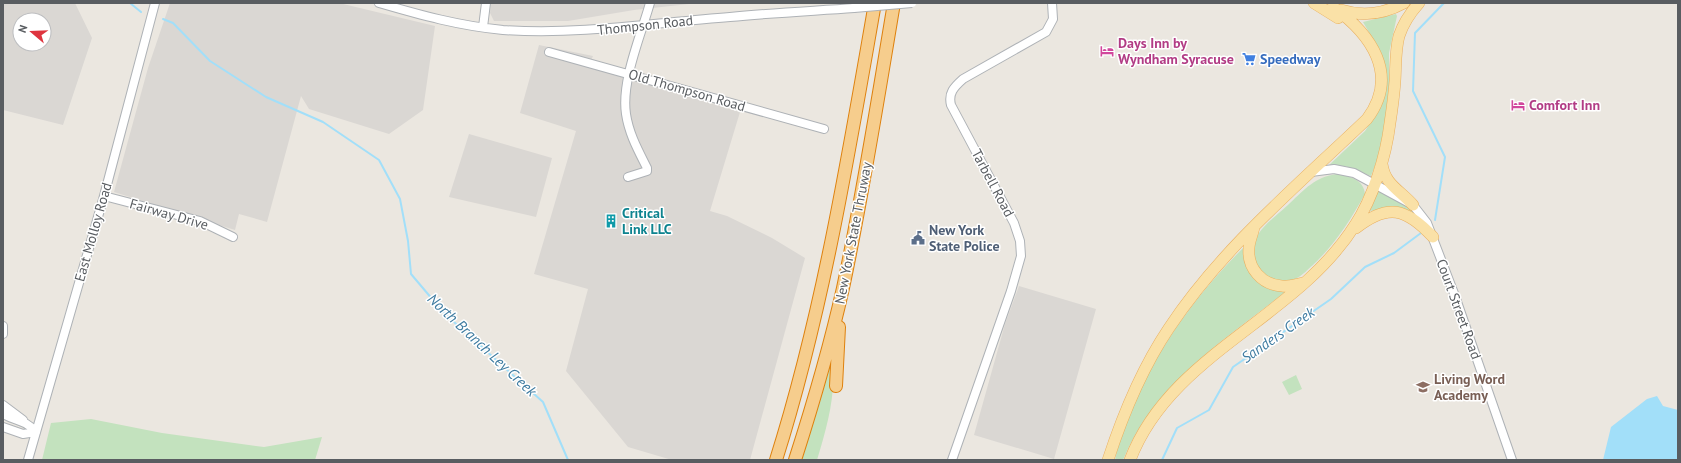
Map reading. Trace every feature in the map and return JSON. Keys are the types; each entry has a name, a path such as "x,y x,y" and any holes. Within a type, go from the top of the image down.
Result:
{"highway":[{"name":"New York State Thruway","path":"776,460 803,369 827,266 875,3"},
{"name":"New York State Thruway","path":"795,460 813,402 843,288 860,204 894,3"},
{"path":"836,386 837,341 843,288"}],"main road":[{"path":"1314,3 1362,32"},
{"path":"1330,5 1351,13 1366,14 1394,9 1404,3"},
{"path":"1392,111 1392,46 1398,19 1409,3"},
{"path":"1130,460 1138,441 1152,418 1184,381 1306,282 1327,262 1356,224 1374,184 1388,137 1399,36 1407,18 1419,3"},
{"path":"1110,457 1139,382 1169,328 1217,265 1255,226 1367,119 1375,105 1379,93 1381,70 1375,52 1362,32 1349,18 1330,5"},
{"path":"1381,164 1383,175 1387,181 1413,205"},
{"path":"1350,232 1379,213 1386,211 1400,212 1418,221 1433,237"},
{"path":"1255,226 1249,247 1249,258 1251,266 1259,277 1271,284 1282,286 1306,282"}],"street":[{"name":"East Molloy Road","path":"28,460 44,409 104,196 155,3"},
{"name":"Thompson Road","path":"379,3 430,17 483,27 551,32 579,32 729,17 913,3"},
{"path":"483,27 486,3"},
{"path":"628,177 644,173 647,168 632,140 625,112 629,73 650,3"},
{"name":"Tarbell Road","path":"952,460 1011,291 1021,256 1020,241 1014,223 951,105 950,96 952,90 963,79 1046,32 1053,18 1052,3"},
{"name":"Old Thompson Road","path":"549,52 824,128"},
{"name":"Court Street Road","path":"1311,172 1334,169 1346,171 1413,205 1426,223 1433,237 1512,460"},
{"name":"Fairway Drive","path":"104,196 200,222 233,237"},
{"path":"3,326 3,334"},
{"path":"3,405 27,422 36,432"},
{"path":"3,414 13,419 27,422"},
{"path":"3,427 23,434 36,432"}],"shaded area":[{"path":"3,3 75,3 92,38 63,125 3,110"},
{"path":"170,3 339,3 435,26 423,110 389,134 309,109 301,96 267,222 239,214 235,230 114,192 148,68"},
{"path":"491,3 698,3 634,10 568,21 494,21 490,13"},
{"path":"539,45 593,56 588,67 740,112 710,211 727,216 772,238 805,258 750,460 672,460 628,447 566,371 588,289 534,274 576,131 520,113"},
{"path":"469,134 552,158 536,217 449,197"},
{"path":"1019,286 1096,309 1054,459 974,435 1005,324"}],"green space":[{"path":"1396,14 1397,16 1389,53 1389,87 1386,125 1378,158 1371,176 1345,166 1326,168 1365,131 1380,108 1382,55 1363,22"},
{"path":"1337,174 1356,180 1364,189 1365,194 1348,223 1321,257 1299,277 1287,282 1268,278 1261,272 1256,264 1254,255 1254,245 1260,231 1311,184 1322,178"},
{"path":"1377,189 1403,202 1421,220 1386,209 1369,211"},
{"path":"1244,247 1247,267 1289,289 1194,364 1153,408 1136,433 1123,460 1115,460 1131,411 1141,388 1166,344 1194,303 1226,265"},
{"path":"831,355 833,368 832,395 824,435 817,460 802,460"},
{"path":"1296,375 1302,389 1289,395 1282,382"},
{"path":"91,419 162,433 264,447 322,437 315,460 42,460 51,423"}],"water":[{"path":"1657,396 1663,406 1678,410 1678,460 1603,460 1611,427 1647,399"}],"waterway":[{"name":"North Branch Ley Creek","path":"130,3 141,12"},
{"name":"Sanders Creek","path":"1435,220 1445,157 1413,91 1415,33 1444,3"},
{"name":"North Branch Ley Creek","path":"163,19 173,23 210,61 266,97 323,122 379,160 400,199 408,241 411,274 444,313 543,402 568,460"},
{"name":"Sanders Creek","path":"1162,460 1177,428 1209,410 1233,367 1331,299 1365,267 1394,253 1421,233"}],"place":[{"name":"Days Inn by Wyndham Syracuse","path":"1107,51"},
{"name":"Speedway","path":"1249,59"},
{"name":"Comfort Inn","path":"1518,105"},
{"name":"Critical Link LLC","path":"611,221"},
{"name":"New York State Police","path":"918,238"},
{"name":"Living Word Academy","path":"1423,387"}]}
